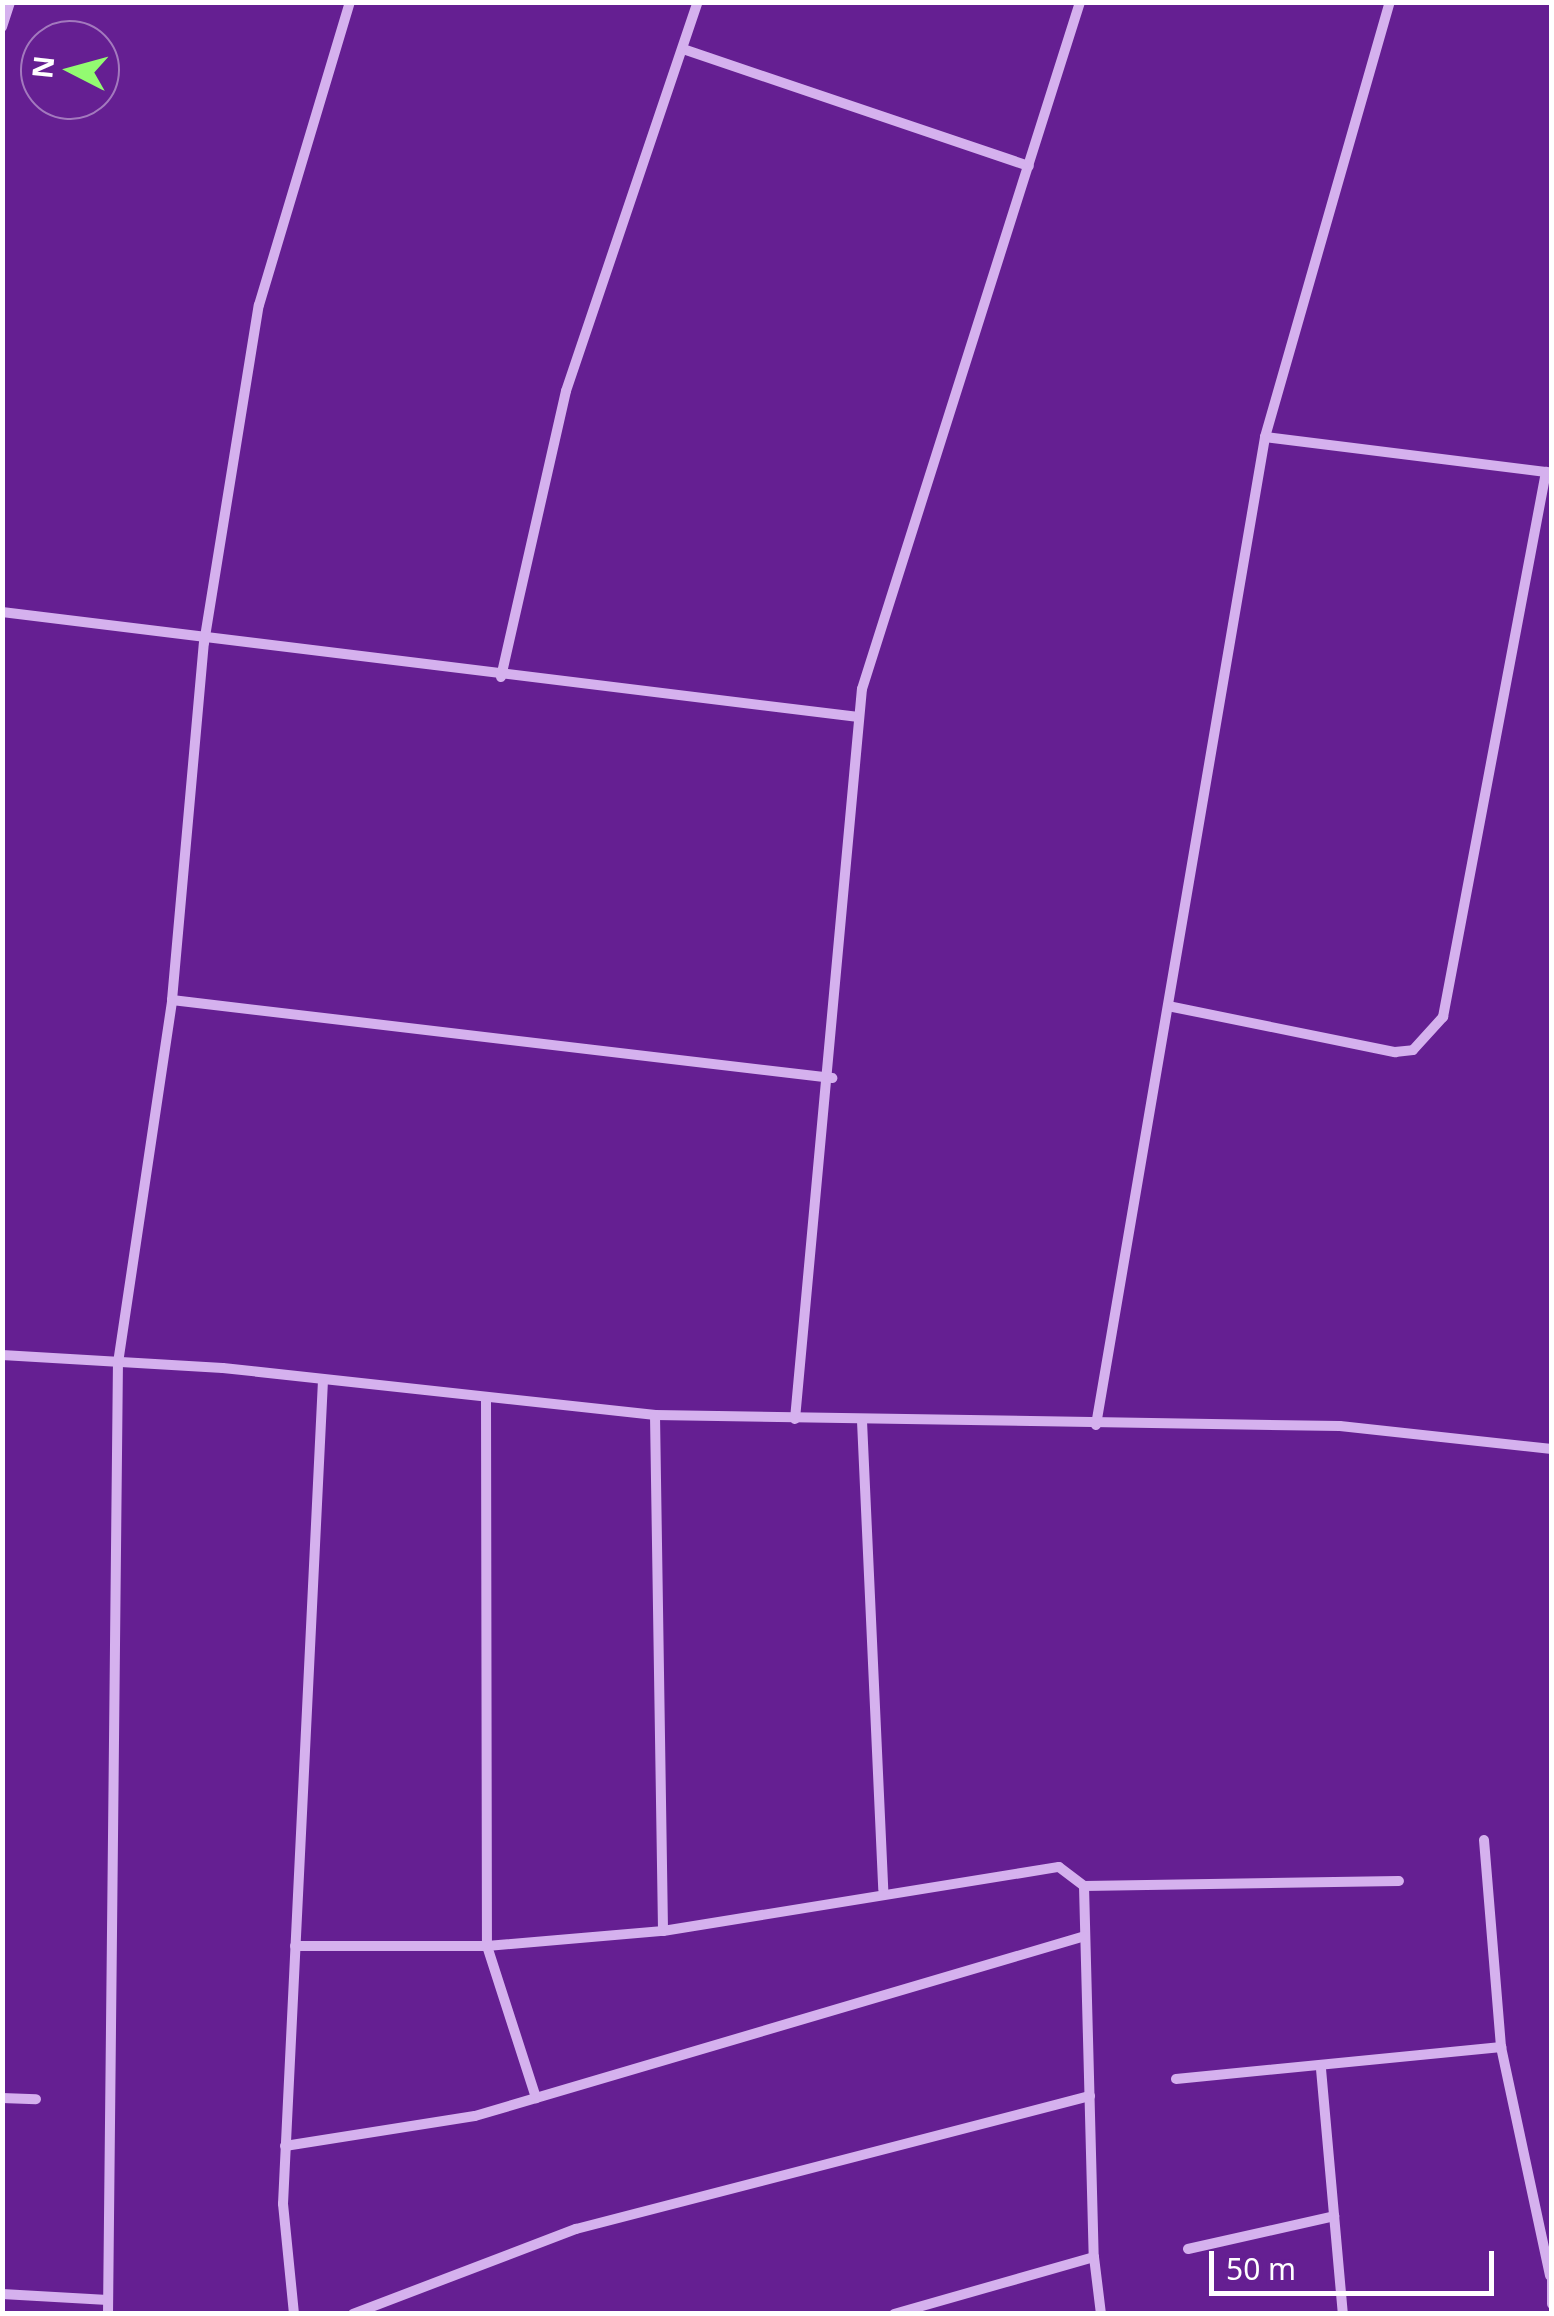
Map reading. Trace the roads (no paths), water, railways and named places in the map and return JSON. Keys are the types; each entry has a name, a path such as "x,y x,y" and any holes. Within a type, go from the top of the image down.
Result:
{"street":[{"path":"2,27 10,2"},
{"path":"108,2314 118,1363 172,1000 204,642 259,305 350,2"},
{"path":"502,676 566,391 698,2"},
{"path":"795,1419 832,1078 860,718 1080,2"},
{"path":"1096,1426 1265,437 1390,2"},
{"path":"683,49 1029,166"},
{"path":"1168,1006 1396,1052 1414,1050 1443,1016 1549,472 1265,437"},
{"path":"2,612 204,642 860,718"},
{"path":"172,1000 832,1078"},
{"path":"2,1355 323,1380 656,1415 1096,1426 1340,1426 1552,1450"},
{"path":"294,2314 286,2146 323,1380"},
{"path":"486,1399 487,1946 536,2098"},
{"path":"656,1415 663,1930"},
{"path":"862,1421 883,1890"},
{"path":"1484,1840 1501,2047 1551,2276 1552,2304"},
{"path":"295,1946 487,1946 663,1930 1042,1864 1072,1872 1084,1886 1094,2257 1101,2314"},
{"path":"1084,1886 1399,1882"},
{"path":"286,2146 536,2098 1086,1936"},
{"path":"1176,2079 1321,2069 1501,2047"},
{"path":"1321,2069 1343,2314"},
{"path":"353,2314 576,2229 1090,2096"},
{"path":"2,2098 36,2099"},
{"path":"1188,2249 1334,2216"},
{"path":"894,2314 1094,2257"},
{"path":"2,2294 108,2300"}]}
